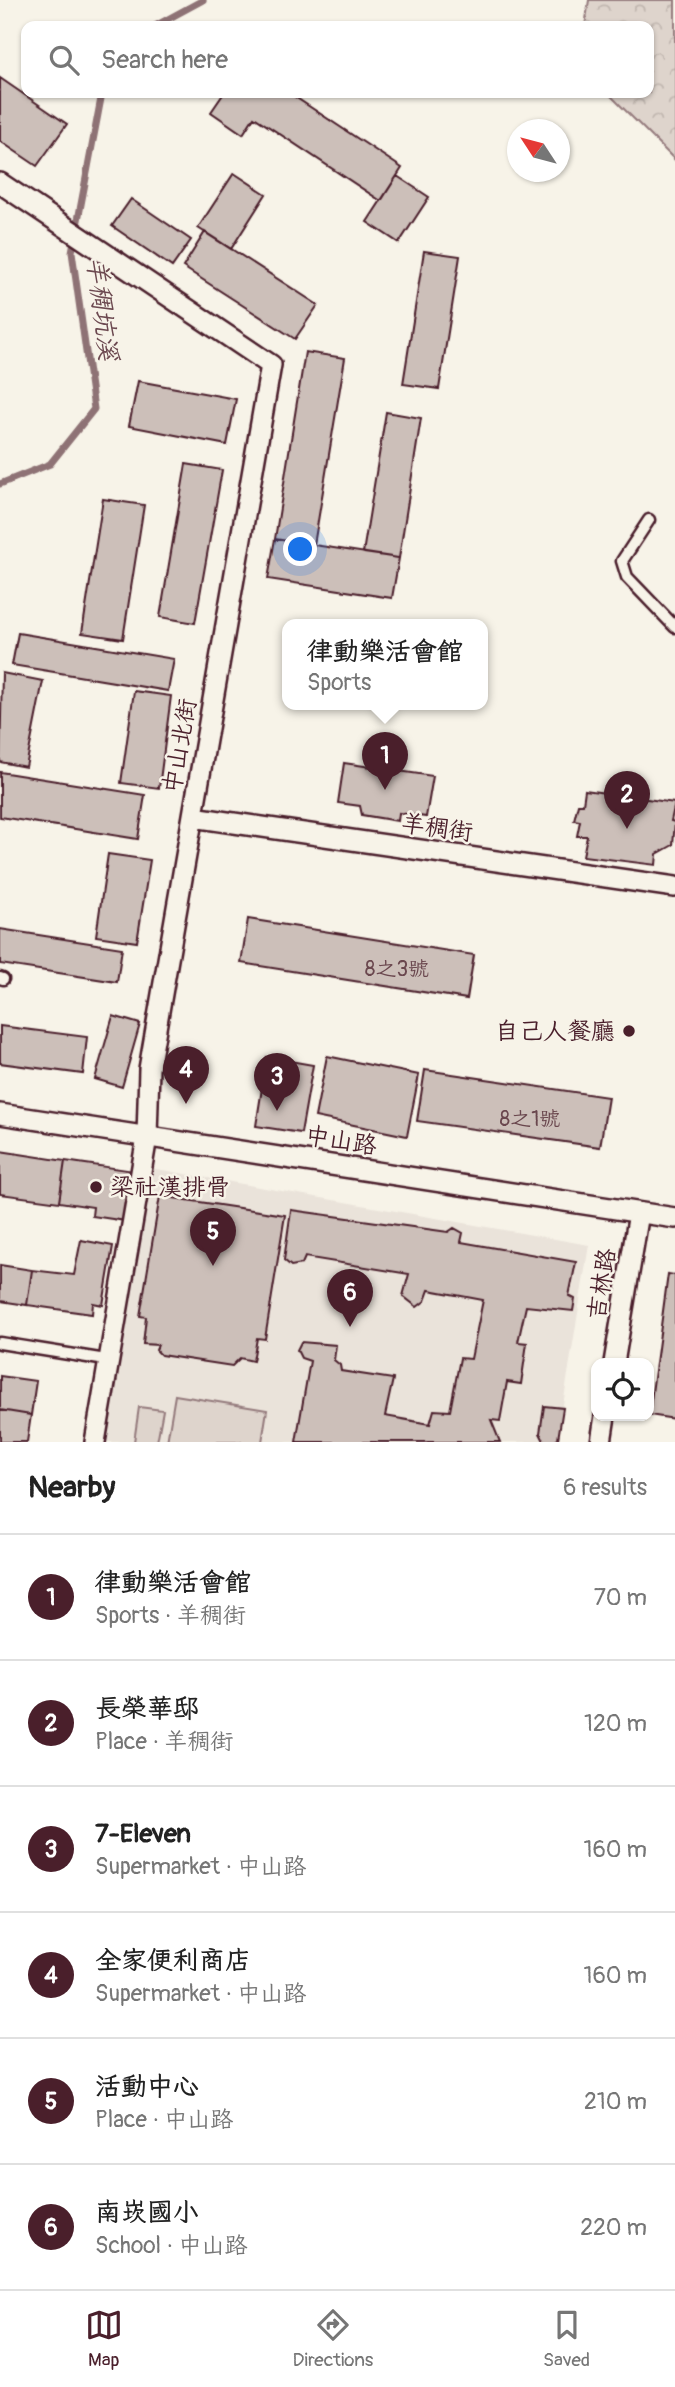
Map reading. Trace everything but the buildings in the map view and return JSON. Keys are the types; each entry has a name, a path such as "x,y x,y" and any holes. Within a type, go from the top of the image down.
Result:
{"street":[{"name":"中山北街","path":"0,183 271,365 149,1069 147,1137 106,1360 95,1442"},
{"name":"羊稠街","path":"193,817 675,887"},
{"name":"中山路","path":"0,1114 675,1218"},
{"name":"吉林路","path":"615,1358 639,1213"},
{"path":"605,1421 605,1441"}],"lane":[{"path":"649,520 622,561 627,577 673,620"},
{"path":"0,1343 106,1360"}],"shaded area":[{"path":"151,1168 589,1245 557,1442 106,1442"}],"green space":[{"path":"589,0 675,0 675,160 613,98 654,98 654,21 586,21"},
{"path":"175,1395 267,1410 262,1442 167,1442"},
{"path":"139,1407 163,1410 157,1442 134,1442"}],"waterway":[{"name":"羊稠坑溪","path":"164,21 203,0"},
{"name":"羊稠坑溪","path":"0,484 50,464 94,409 72,252 101,98"}],"place":[{"name":"律動樂活會館","path":"385,790"},
{"name":"長榮華邸","path":"627,829"},
{"name":"自己人餐廳","path":"629,1031"},
{"name":"全家便利商店","path":"186,1104"},
{"name":"7-Eleven","path":"277,1111"},
{"name":"梁社漢排骨","path":"96,1187"},
{"name":"活動中心","path":"213,1266"},
{"name":"南崁國小","path":"350,1327"}]}
